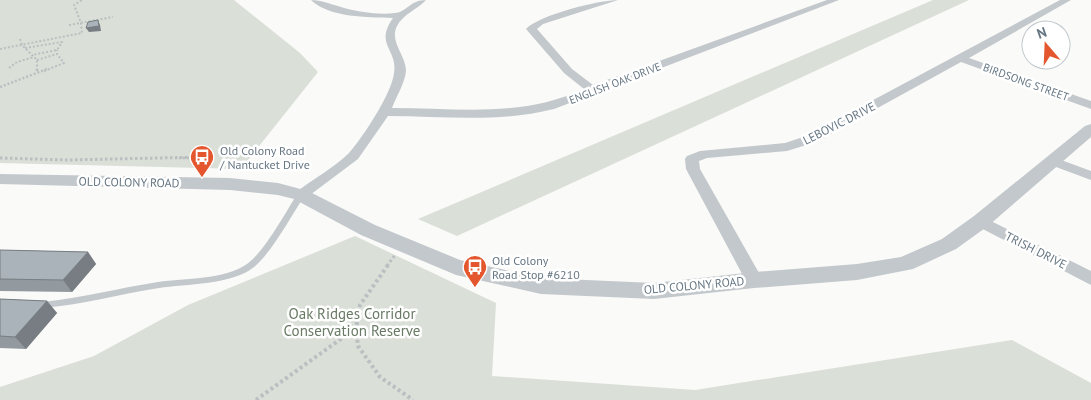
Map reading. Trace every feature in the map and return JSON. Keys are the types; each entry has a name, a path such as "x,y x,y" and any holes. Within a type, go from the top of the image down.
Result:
{"street":[{"path":"315,0 327,7 342,11 399,16"},
{"path":"301,195 353,156 384,112 400,74 400,66 389,36 392,26 399,16 422,0"},
{"path":"592,90 568,71 531,29 540,22 614,0"},
{"name":"ENGLISH OAK DRIVE","path":"384,112 503,114 528,111 567,102 592,90 835,0"},
{"name":"LEBOVIC DRIVE","path":"754,280 693,169 692,160 705,154 787,147 811,139 1068,0"},
{"name":"BIRDSONG STREET","path":"962,59 1091,105"},
{"name":"OLD COLONY ROAD","path":"0,179 252,186 278,189 301,195 368,230 456,267 541,286 654,291 754,280 857,272 906,264 949,244 981,221 1091,128"},
{"path":"1053,161 1091,176"},
{"name":"TRISH DRIVE","path":"981,221 1091,279"}],"lane":[{"path":"33,306 66,303 238,273 257,260 301,195"}],"path":[{"path":"0,49 82,33 81,23 74,5 82,0"},
{"path":"69,25 112,17"},
{"path":"20,39 22,45 34,57 37,73"},
{"path":"9,68 17,62 57,52 62,42 25,48"},
{"path":"34,57 57,52"},
{"path":"0,87 64,64 57,52"},
{"path":"0,158 67,160 204,157 206,162 187,184"},
{"path":"403,244 360,305 356,328 358,346 380,376 413,400"},
{"path":"256,400 356,328"}],"green space":[{"path":"0,0 234,0 300,53 318,72 241,169 0,163"},
{"path":"933,0 969,0 457,236 418,219"},
{"name":"Oak Ridges Corridor Conservation Reserve","path":"355,236 496,303 492,376 695,390 1012,340 1091,383 1091,400 0,400 0,387 94,356 188,305"}],"building":[{"path":"98,20 99,26 86,28 88,22"},
{"path":"0,250 88,252 63,280 0,279"},
{"path":"0,299 47,301 15,337 0,336"}],"place":[{"name":"Old Colony Road / Nantucket Drive","path":"202,178"},
{"name":"Old Colony Road Stop #6210","path":"475,288"}]}
